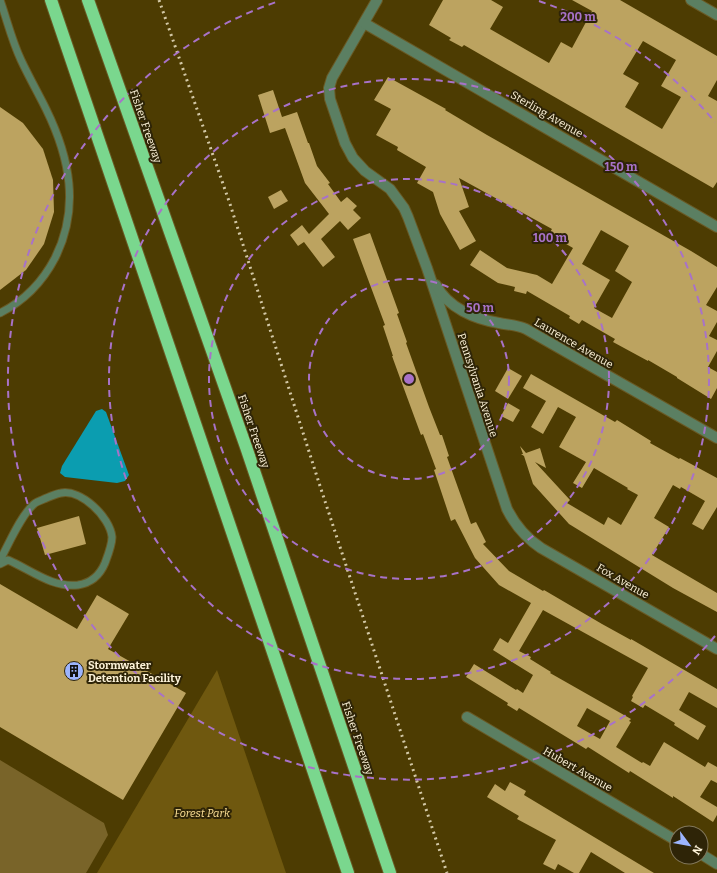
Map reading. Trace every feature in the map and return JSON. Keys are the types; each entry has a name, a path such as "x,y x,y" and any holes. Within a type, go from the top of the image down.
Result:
{"highway":[{"path":"51,0 348,873"},
{"name":"Fisher Freeway","path":"88,0 246,447 390,873"}],"street":[{"name":"Pennsylvania Avenue","path":"377,0 332,78 330,99 345,143 353,158 365,171 390,189 404,208 427,268 507,509 519,529"},
{"path":"691,0 717,15"},
{"name":"Sterling Avenue","path":"364,23 717,226"},
{"name":"Laurence Avenue","path":"427,268 437,288 447,299 464,312 498,323 518,325 717,438"},
{"name":"Fox Avenue","path":"519,529 532,542 541,548 717,649"},
{"name":"Hubert Avenue","path":"467,718 669,835"}],"lane":[{"path":"0,0 20,60 47,111 62,149 68,173 70,200 68,220 61,246 48,270 30,292 0,313"},
{"path":"0,560 24,517 34,504 62,492 78,495 95,506 106,520 112,536 109,553 102,570 93,580 79,585 58,585 8,560 0,564"}],"green space":[{"name":"Forest Park","path":"217,670 286,873 97,873"}],"shaded area":[{"path":"0,760 104,823 108,835 86,873 0,873"}],"water":[{"path":"102,409 106,412 129,475 125,481 117,483 65,477 60,473 62,466 96,411"}],"building":[{"path":"443,0 491,0 503,7 490,29 549,63 561,42 572,48 592,11 572,0 620,0 717,56 717,80 708,96 717,101 717,182 713,188 464,45 462,47 449,40 451,38 429,25","holes":["643,41 676,60 661,86 681,97 662,129 625,107 639,83 623,74"]},
{"path":"388,77 446,109 445,110 487,135 717,267 717,287 706,305 717,311 717,322 709,336 717,340 717,351 708,367 717,372 717,388 711,399 648,360 613,342 615,339 582,320 579,324 569,318 570,316 527,291 526,294 514,291 515,287 498,283 470,265 480,250 507,268 537,275 552,284 573,248 549,234 552,229 459,178 469,207 459,211 476,241 460,250 440,214 433,192 417,183 426,167 397,150 398,147 376,135 391,109 374,100","holes":["601,230 629,246 615,271 632,282 612,318 594,308 610,280 582,264"]},
{"path":"273,90 282,117 297,112 317,166 330,183 328,184 341,202 347,197 357,206 353,210 361,218 348,230 340,221 321,239 335,257 323,267 304,242 298,246 290,235 302,225 309,234 329,214 305,183 285,128 270,133 258,95"},
{"path":"0,107 23,123 43,149 53,180 54,212 44,244 26,270 0,290"},
{"path":"281,190 288,201 274,209 268,197"},
{"path":"370,233 399,313 397,314 407,342 406,343 429,407 440,435 442,435 449,456 447,457 471,524 476,522 486,542 483,544 509,571 717,689 717,708 689,692 679,710 706,726 698,740 674,725 675,723 645,705 643,708 631,701 632,696 648,668 543,610 519,651 531,657 530,659 551,672 550,673 631,719 629,721 631,722 616,747 642,763 643,762 650,766 664,742 705,767 708,762 717,767 717,783 711,780 700,797 717,807 717,815 713,822 673,796 673,798 630,771 629,773 588,747 586,749 519,708 517,711 507,705 508,703 466,677 474,664 523,693 533,675 493,650 500,638 508,643 531,603 499,585 475,558 455,519 451,521 434,470 436,469 423,434 421,435 392,356 383,326 385,325 353,239","holes":["587,708 610,721 600,739 577,726"]},
{"path":"508,368 522,376 508,399 495,391"},
{"path":"531,374 615,422 617,420 651,441 650,443 717,478 717,507 703,530 692,524 705,501 681,487 680,489 673,485 654,518 669,527 652,555 717,593 717,612 673,588 569,524 533,484 524,456 521,454 523,454 520,446 526,453 540,448 546,468 535,462 570,500 567,503 604,525 608,517 621,525 638,495 594,468 582,488 573,483 586,462 559,447 576,417 558,407 543,434 531,427 546,401 523,388"},
{"path":"508,403 520,410 513,422 501,416"},
{"path":"79,516 86,544 45,555 37,528"},
{"name":"Stormwater Detention Facility","path":"0,584 77,629 97,595 129,614 108,649 186,693 123,800 0,727"},
{"path":"510,782 526,791 524,795 654,873 625,873 591,852 579,873 574,873 558,864 555,870 543,864 556,840 517,819 519,816 487,797 495,784 505,791"}],"railway":[{"path":"159,0 230,204 320,486 447,873"}],"place":[{"name":"Stormwater Detention Facility","path":"74,671"}]}
